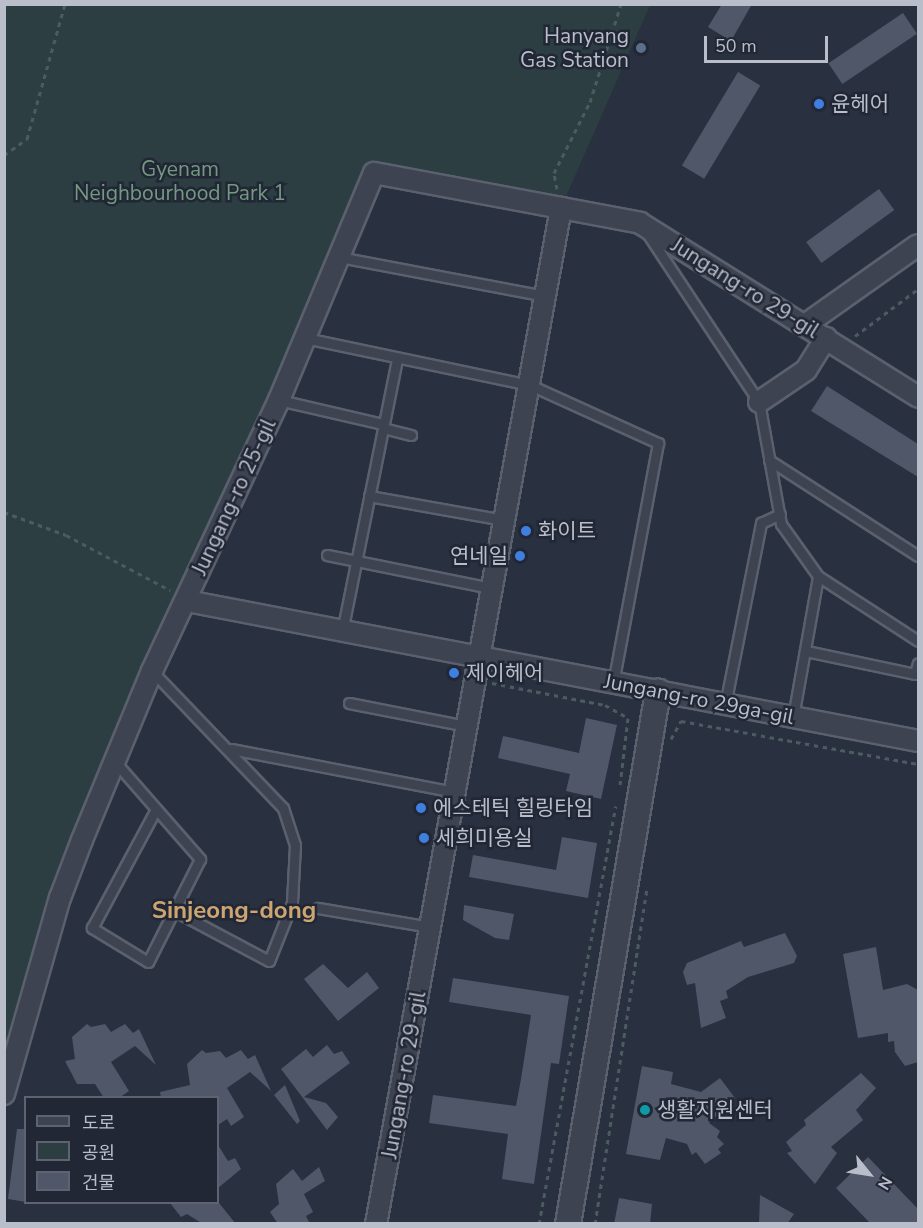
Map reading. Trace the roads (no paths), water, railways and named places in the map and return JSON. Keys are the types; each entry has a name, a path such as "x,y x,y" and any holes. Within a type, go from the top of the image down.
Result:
{"street":[{"name":"Jungang-ro 29-gil","path":"374,173 640,223 918,397"},
{"name":"Jungang-ro 25-gil","path":"4,1094 60,898 152,671 279,400 374,173"},
{"name":"Jungang-ro 29-gil","path":"376,1224 561,208"},
{"path":"805,325 918,245"},
{"path":"759,402 806,370 832,342"},
{"path":"186,602 478,658"},
{"name":"Jungang-ro 29ga-gil","path":"478,658 918,741"},
{"path":"568,1224 658,692"}],"lane":[{"path":"640,223 759,402 781,524 818,576 918,641"},
{"path":"339,257 545,296"},
{"path":"305,338 530,385 658,443 613,683"},
{"path":"342,632 397,358"},
{"path":"279,400 411,435"},
{"path":"769,460 918,556"},
{"path":"369,496 504,520"},
{"path":"725,705 761,523 780,514"},
{"path":"327,555 491,588"},
{"path":"793,717 818,576"},
{"path":"806,651 915,674 918,663"},
{"path":"152,671 231,749 283,808 295,845 292,903 269,961 175,911"},
{"path":"349,703 466,726"},
{"path":"231,749 454,792"},
{"path":"116,763 200,859 148,962 92,928 156,809"},
{"path":"318,908 430,927"}],"place":[{"name":"Hanyang Gas Station","path":"641,48"},
{"name":"윤헤어","path":"819,104"},
{"name":"화이트","path":"526,531"},
{"name":"연네일","path":"520,556"},
{"name":"제이헤어","path":"454,673"},
{"name":"에스테틱 힐링타임","path":"421,808"},
{"name":"세희미용실","path":"424,838"},
{"name":"생활지원센터","path":"645,1110"}],"district":[{"name":"Sinjeong-dong","path":"234,911"}],"park label":[{"name":"Gyenam Neighbourhood Park 1","path":"180,181"}]}
